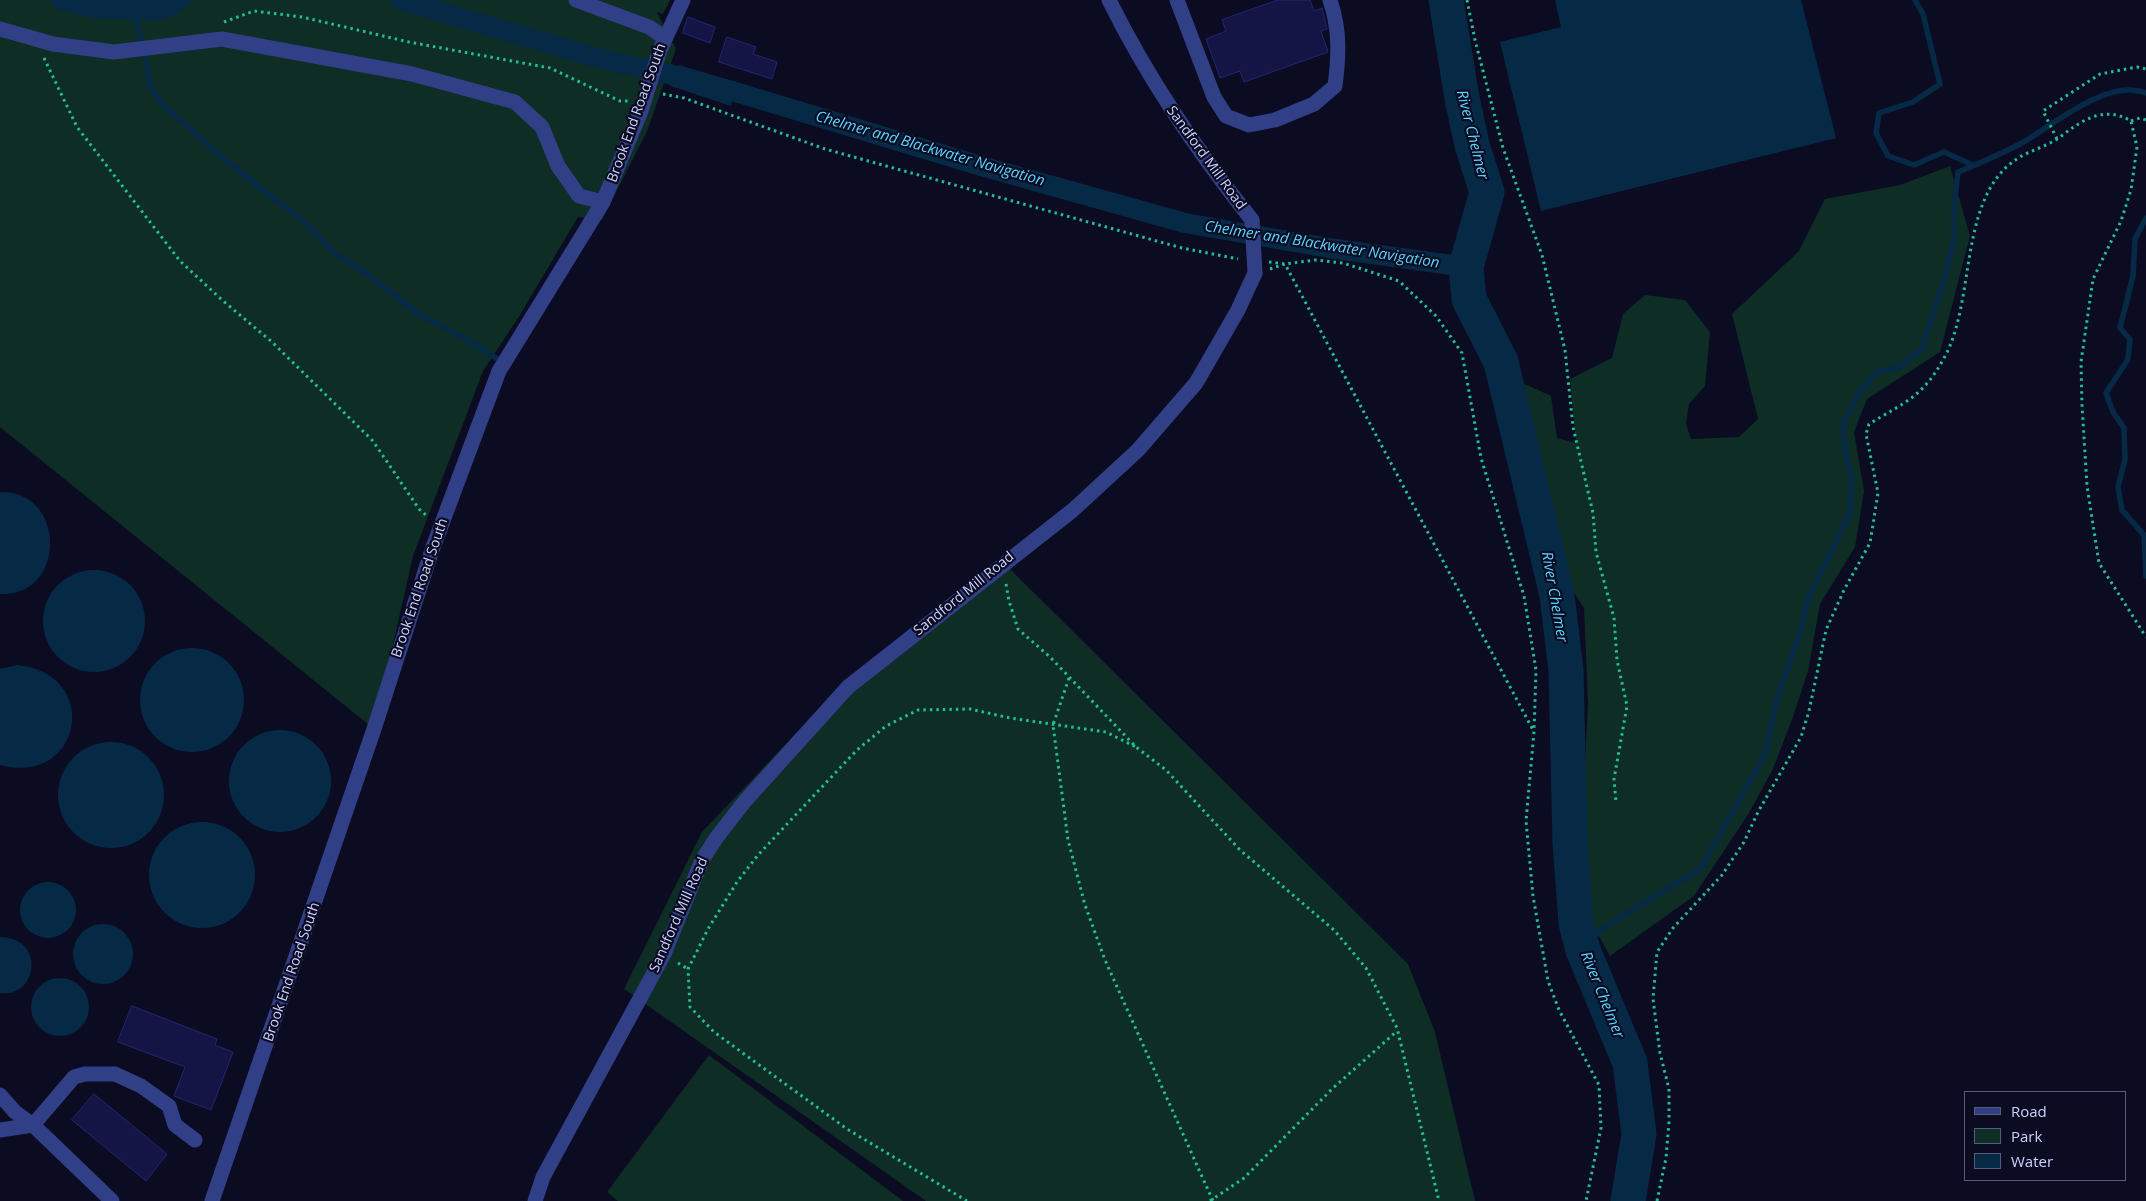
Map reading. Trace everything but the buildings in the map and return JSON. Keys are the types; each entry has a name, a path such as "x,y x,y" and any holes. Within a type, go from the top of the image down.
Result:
{"street":[{"path":"576,0 649,27 663,44"},
{"name":"Brook End Road South","path":"212,1201 440,528 499,371 603,202 663,44 683,0"},
{"name":"Sandford Mill Road","path":"535,1201 543,1177 664,954 702,860 745,801 848,687 1073,510 1138,450 1170,416 1196,383 1238,310 1251,266 1252,220 1205,160 1173,114 1109,0"},
{"path":"1178,0 1214,97 1226,116 1249,125 1275,120 1314,104 1335,86 1340,49 1337,22 1330,0"},
{"path":"0,29 53,44 114,52 222,39 412,74 515,102 542,127 558,166 579,196 603,202"},
{"path":"0,1130 33,1126 74,1077 85,1074 114,1074 141,1086 169,1106 175,1125 195,1140"},
{"path":"0,1094 14,1112 33,1126 112,1201"}],"path":[{"path":"1467,0 1475,40 1503,148 1542,255 1565,350 1573,427 1593,513 1596,552 1614,618 1617,660 1627,706 1614,779 1616,802"},
{"path":"217,25 254,11 302,17 409,42 550,68 620,101 646,91 684,98 825,149 1251,266"},
{"path":"35,39 77,127 180,261 222,300 272,342 373,441 419,509 440,528"},
{"path":"2057,139 2044,111 2100,74 2137,68 2146,69"},
{"path":"1657,1201 1666,1158 1670,1122 1669,1089 1660,1053 1653,999 1657,952 1673,928 1722,875 1744,842 1758,812 1801,736 1809,711 1826,630 1844,590 1870,543 1878,493 1866,434 1869,424 1915,397 1932,379 1946,356 1956,328 1976,225 1994,181 2009,164 2029,151 2057,139 2091,116 2108,113 2131,121 2140,118 2146,120"},
{"path":"2131,121 2137,148 2131,190 2121,221 2093,278 2081,362 2082,405 2087,486 2099,563 2146,637"},
{"path":"1266,262 1285,264 1315,260 1343,262 1399,281 1436,316 1462,352 1481,458 1524,596 1536,670 1534,732 1526,821 1533,896 1548,981 1558,1010 1599,1085 1600,1128 1586,1201"},
{"path":"1285,264 1534,732"},
{"path":"1004,563 1009,601 1018,629 1136,747 1166,770 1240,850 1334,930 1366,968 1397,1031 1439,1201"},
{"path":"1069,678 1053,725 1068,840 1085,905 1105,960 1212,1201 1244,1178 1332,1089 1397,1031"},
{"path":"967,1201 847,1129 714,1032 690,1007 688,969 708,929 758,855 857,750 886,726 918,710 962,709 1106,732 1136,747"}],"green space":[{"path":"0,0 670,0 663,14 657,12 676,49 647,131 602,220 578,217 520,315 483,371 413,556 374,729 0,427"},
{"path":"1950,166 1970,236 1940,352 1867,399 1854,432 1864,491 1855,547 1820,604 1808,671 1773,769 1749,813 1694,896 1610,956 1582,907 1582,818 1588,703 1584,608 1571,588 1554,540 1544,490 1517,401 1525,384 1551,396 1557,438 1576,443 1570,379 1612,358 1623,314 1645,295 1685,300 1710,332 1705,386 1689,404 1686,424 1691,439 1739,437 1758,419 1732,314 1799,251 1825,199 1900,185"},
{"path":"1002,561 1408,964 1435,1032 1475,1201 926,1201 624,989 702,832 844,683"},
{"path":"709,1055 903,1201 618,1201 607,1192"}],"water":[{"path":"1555,0 1801,0 1836,138 1541,211 1500,42 1561,27"},
{"path":"679,65 736,82 731,106 671,86"},
{"path":"0,492 22,496 38,508 47,524 50,543 47,563 38,579 22,590 0,594"},
{"path":"94,570 104,571 123,578 137,592 144,611 144,631 137,650 123,664 104,671 94,672 84,671 65,664 51,650 44,631 43,621 44,611 51,592 65,578 84,571"},
{"path":"192,648 212,652 221,656 229,663 236,671 240,680 244,700 240,720 236,729 229,737 221,744 212,748 192,752 172,748 163,744 155,737 148,729 144,720 140,700 144,680 148,671 155,663 163,656 172,652"},
{"path":"17,665 44,672 62,687 71,706 72,726 64,745 50,760 28,767 0,765 0,669"},
{"path":"280,730 299,734 316,745 327,762 331,781 327,800 316,817 299,828 280,832 261,828 244,817 233,800 229,781 233,762 244,745 261,734"},
{"path":"111,742 131,746 149,757 160,775 164,795 160,815 149,833 131,844 111,848 91,844 73,833 62,815 58,795 62,775 73,757 91,746"},
{"path":"202,822 222,826 239,838 251,855 255,875 251,895 239,912 222,924 202,928 182,924 165,912 153,895 149,875 153,855 165,838 182,826"},
{"path":"48,882 59,884 68,890 74,899 76,910 74,921 68,930 59,936 48,938 37,936 28,930 22,921 20,910 22,899 28,890 37,884"},
{"path":"103,924 119,929 124,933 128,938 133,954 128,970 124,975 119,979 103,984 87,979 82,975 78,970 73,954 78,938 82,933 87,929"},
{"path":"0,937 15,940 24,946 30,956 32,967 29,977 23,986 13,992 0,993"},
{"path":"54,978 66,978 81,986 89,1001 89,1013 81,1028 66,1036 54,1036 39,1028 31,1013 31,1001 39,986"}],"waterway":[{"name":"River Chelmer","path":"62,0 94,8 160,11 180,0"},
{"name":"Chelmer and Blackwater Navigation","path":"400,0 605,60 669,74 739,93 981,166 1185,223 1329,248 1466,267"},
{"name":"River Chelmer","path":"1446,0 1462,98 1472,145 1487,192 1466,267 1469,299 1501,362 1557,595 1566,670 1570,843 1576,923 1583,950 1630,1063 1639,1134 1628,1201"},
{"path":"1915,0 1923,14 1940,84 1913,102 1879,113 1876,133 1888,156 1914,165 1944,152 1973,165"},
{"path":"134,10 148,71 149,85 162,104 231,165 305,222 337,255 356,266 417,313 473,343 496,358"},
{"path":"1583,950 1599,932 1614,921 1700,869 1765,755 1777,698 1801,630 1808,598 1850,513 1852,481 1845,449 1843,424 1858,394 1876,372 1900,367 1922,348 1944,281 1954,241 1954,205 1958,172 2022,143 2065,115 2098,97 2131,90 2146,93"},
{"path":"2146,218 2135,239 2133,276 2120,328 2130,339 2128,359 2106,393 2113,412 2124,428 2125,459 2118,487 2122,510 2144,535 2146,576"}]}
